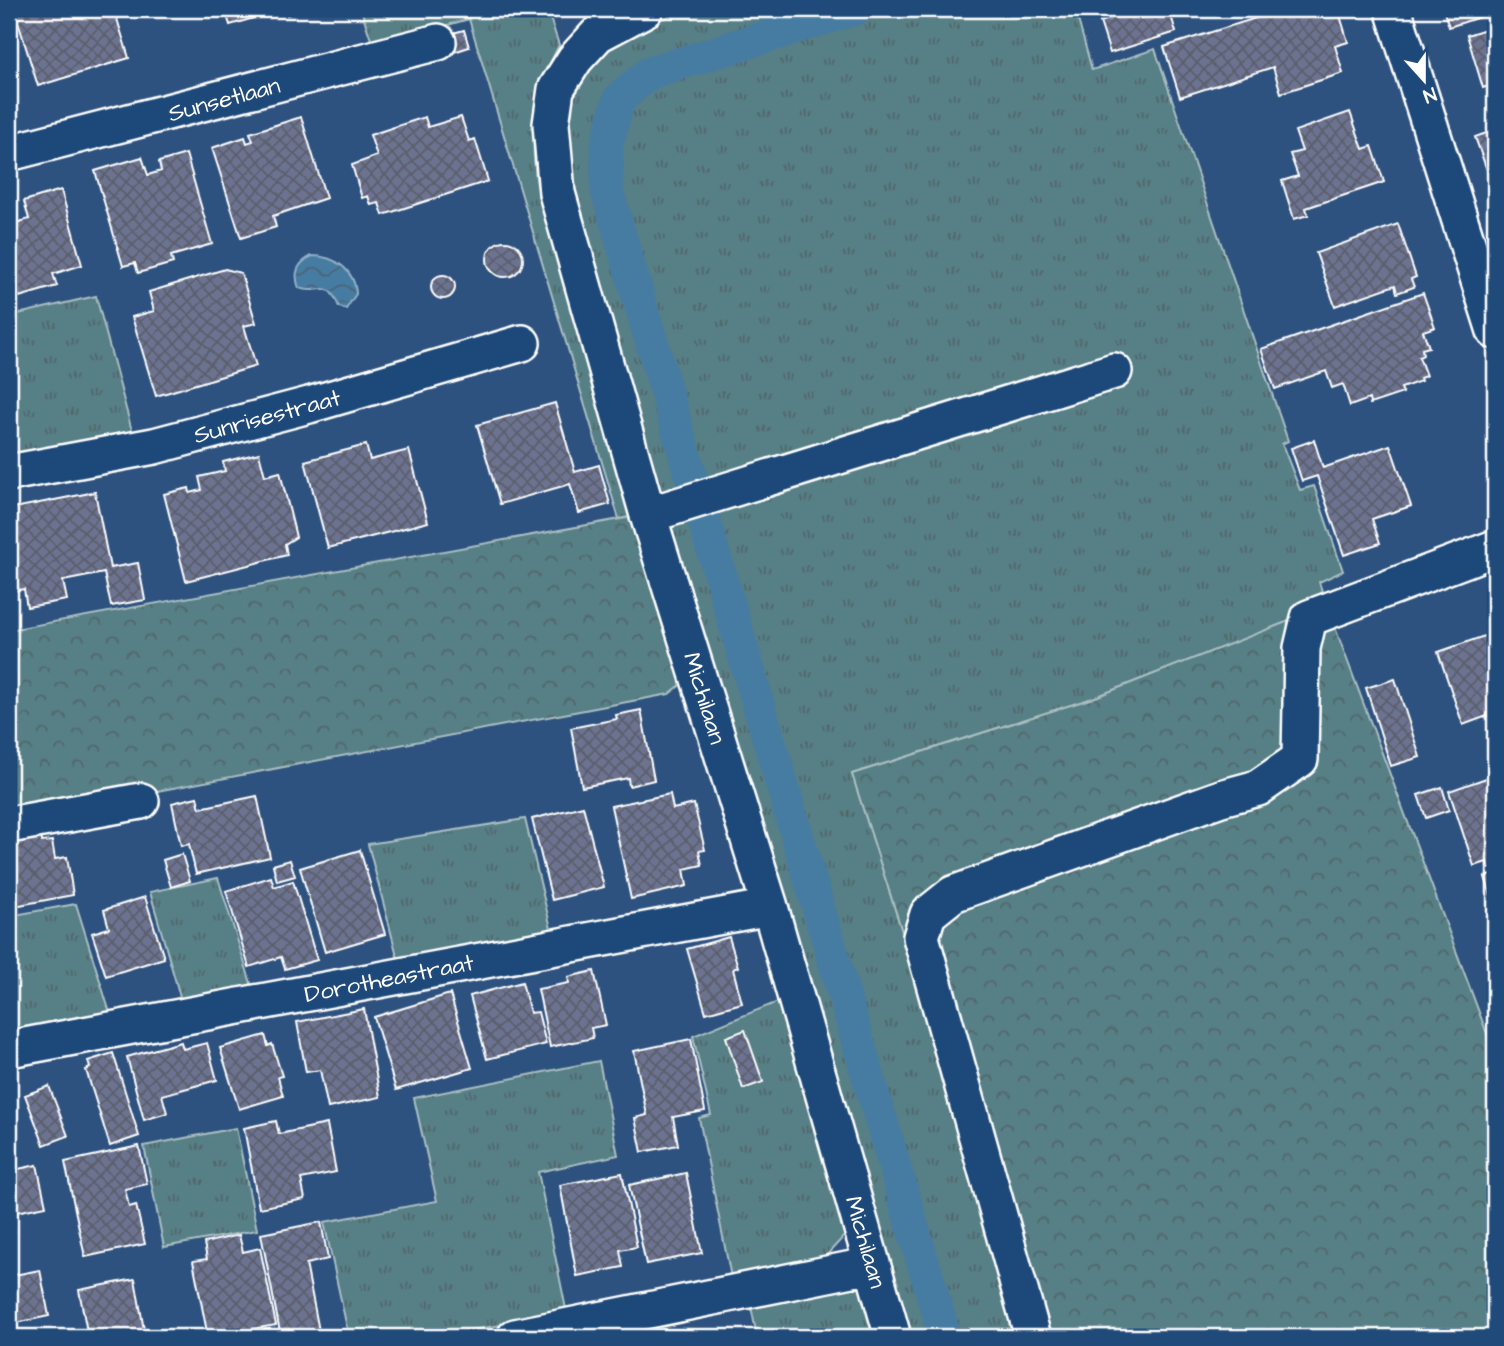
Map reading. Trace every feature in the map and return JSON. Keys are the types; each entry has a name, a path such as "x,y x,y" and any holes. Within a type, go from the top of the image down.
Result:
{"street":[{"name":"Michilaan","path":"645,9 598,34 575,59 556,89 551,124 557,193 648,516 770,907 893,1337"},
{"path":"1393,9 1495,331"},
{"name":"Sunsetlaan","path":"9,153 438,42"},
{"name":"Sunrisestraat","path":"9,473 154,446 309,405 522,343"},
{"path":"648,516 740,485 1114,371"},
{"path":"1033,1337 920,937 928,914 954,894 1221,798 1258,788 1300,759 1302,648 1309,618 1495,548"},
{"path":"9,825 141,800"},
{"name":"Dorotheastraat","path":"9,1049 770,907"},
{"path":"515,1337 873,1265"}],"green space":[{"path":"361,9 547,9 559,45 544,79 536,113 534,148 537,185 637,516 619,519 469,19 373,46"},
{"path":"690,9 1075,9 1092,70 1155,49 1288,441 1282,444 1300,490 1314,486 1343,571 1319,582 1327,606 1093,698 852,774 1031,1337 907,1337 570,187 568,122 572,99 581,79 594,62 628,35"},
{"path":"96,296 133,435 9,460 9,316"},
{"path":"637,516 687,680 669,694 9,819 9,630"},
{"path":"1327,606 1495,1055 1495,1337 1031,1337 852,774 1093,698"},
{"path":"525,819 553,937 400,967 368,844"},
{"path":"218,878 254,993 183,1007 150,892"},
{"path":"76,904 110,1013 11,1032 9,916"},
{"path":"780,1001 847,1233 824,1258 731,1277 699,1118 711,1115 693,1036"},
{"path":"599,1061 618,1155 538,1172 567,1314 430,1337 349,1337 324,1222 437,1201 414,1098"},
{"path":"236,1128 257,1230 164,1247 144,1146"},
{"path":"861,1280 878,1337 757,1337 750,1301"}],"water":[{"path":"312,256 336,262 348,271 356,294 346,309 339,307 327,289 299,288 298,269"}],"building":[{"path":"14,9 114,9 129,58 38,86"},
{"path":"225,9 284,9 230,25"},
{"path":"285,9 307,9 287,15"},
{"path":"1140,9 1142,18 1169,9 1176,32 1110,53 1100,22"},
{"path":"1285,9 1338,9 1348,42 1335,46 1343,73 1281,93 1273,67 1180,97 1164,47"},
{"path":"1443,9 1495,9 1495,12 1449,27"},
{"path":"1495,26 1495,84 1483,88 1467,35"},
{"path":"464,30 469,47 451,53 446,35"},
{"path":"1350,112 1363,149 1372,146 1384,182 1306,208 1308,215 1294,219 1282,181 1298,176 1290,154 1302,151 1295,131"},
{"path":"301,117 326,198 273,216 276,227 241,238 212,148 245,137 247,143 253,141 250,133"},
{"path":"425,117 428,127 461,117 469,141 475,139 488,181 383,215 379,203 371,205 368,196 362,198 352,165 377,156 370,135"},
{"path":"1495,130 1495,192 1475,137"},
{"path":"186,154 212,244 171,256 173,263 138,273 135,263 123,266 95,171 142,157 148,175 161,171 159,162"},
{"path":"61,190 82,265 53,274 57,286 19,297 16,287 9,289 9,225 29,219 24,201"},
{"path":"1398,224 1416,277 1411,279 1414,287 1397,293 1395,285 1335,306 1316,253"},
{"path":"505,241 518,246 523,259 518,272 505,277 492,272 487,259 492,246"},
{"path":"225,269 241,273 256,323 244,326 256,366 156,396 132,317 154,311 149,292"},
{"path":"443,275 454,282 455,287 448,298 443,299 432,292 431,287 438,276"},
{"path":"1423,293 1435,327 1423,331 1429,347 1422,349 1423,355 1419,357 1426,376 1420,378 1421,381 1401,388 1403,393 1370,404 1369,399 1350,406 1343,384 1332,388 1326,371 1275,389 1261,349"},
{"path":"555,403 575,472 599,465 610,504 579,513 570,484 500,504 477,425"},
{"path":"1314,440 1323,468 1390,445 1411,506 1372,519 1380,543 1344,555 1317,476 1302,481 1291,448"},
{"path":"366,445 370,460 409,450 428,522 328,548 305,461"},
{"path":"259,453 265,476 280,472 296,537 285,544 287,555 186,581 164,494 189,488 190,493 202,490 199,477 225,471 223,462"},
{"path":"95,492 110,568 138,563 145,600 111,606 104,573 63,581 67,600 27,607 24,589 9,592 9,509"},
{"path":"1493,633 1495,713 1463,725 1438,652"},
{"path":"1395,679 1420,757 1391,766 1366,688"},
{"path":"641,710 654,780 629,786 628,778 582,787 571,728 617,719 616,715"},
{"path":"1495,775 1495,866 1488,869 1487,862 1474,866 1449,791"},
{"path":"1442,787 1449,810 1426,818 1418,795"},
{"path":"670,794 673,809 694,804 705,850 699,851 702,865 684,869 687,886 631,899 611,806"},
{"path":"257,796 270,857 196,874 189,844 181,846 172,803 197,797 200,808"},
{"path":"583,806 604,887 552,900 532,819"},
{"path":"41,833 42,842 52,841 55,859 67,857 73,895 9,907 9,841"},
{"path":"360,850 385,934 325,952 300,868"},
{"path":"182,854 190,881 171,887 163,860"},
{"path":"290,860 295,876 277,881 273,865"},
{"path":"1495,874 1495,908 1485,877"},
{"path":"271,877 274,887 293,881 317,960 285,969 281,957 249,967 226,891"},
{"path":"145,897 164,958 106,976 92,933 109,928 104,910"},
{"path":"729,937 738,967 733,969 742,1003 706,1013 687,949"},
{"path":"594,971 606,1025 591,1028 593,1038 550,1047 538,989 569,983 568,977"},
{"path":"522,982 530,1013 538,1012 546,1044 487,1059 470,996"},
{"path":"450,994 472,1068 396,1090 374,1017"},
{"path":"364,1009 380,1097 328,1108 320,1070 306,1072 297,1022"},
{"path":"745,1030 763,1082 743,1089 726,1037"},
{"path":"265,1035 268,1046 272,1044 282,1076 278,1077 283,1096 239,1109 220,1048"},
{"path":"691,1039 705,1111 673,1117 678,1145 642,1152 635,1118 647,1115 634,1051"},
{"path":"181,1042 183,1049 207,1043 217,1080 162,1095 167,1113 144,1120 127,1057"},
{"path":"113,1053 139,1136 110,1146 86,1070 90,1068 88,1061"},
{"path":"49,1086 68,1136 44,1145 25,1095"},
{"path":"276,1121 279,1134 327,1124 336,1172 301,1179 305,1199 259,1208 244,1128"},
{"path":"9,1131 17,1163 9,1165"},
{"path":"139,1146 147,1184 125,1189 129,1207 136,1205 145,1244 85,1257 65,1162"},
{"path":"37,1165 46,1206 11,1213 15,1232 9,1233 9,1171"},
{"path":"622,1173 637,1247 620,1250 623,1267 577,1276 560,1185"},
{"path":"686,1173 702,1253 646,1264 629,1185"},
{"path":"321,1222 328,1259 306,1264 320,1336 281,1337 261,1234"},
{"path":"239,1235 243,1252 260,1248 276,1325 208,1337 193,1261 207,1259 204,1243"},
{"path":"40,1270 49,1316 11,1324 9,1276"},
{"path":"135,1279 144,1330 130,1332 131,1337 88,1337 79,1290"}],"waterway":[{"path":"855,9 649,73 619,99 607,144 607,191 945,1337"}]}
